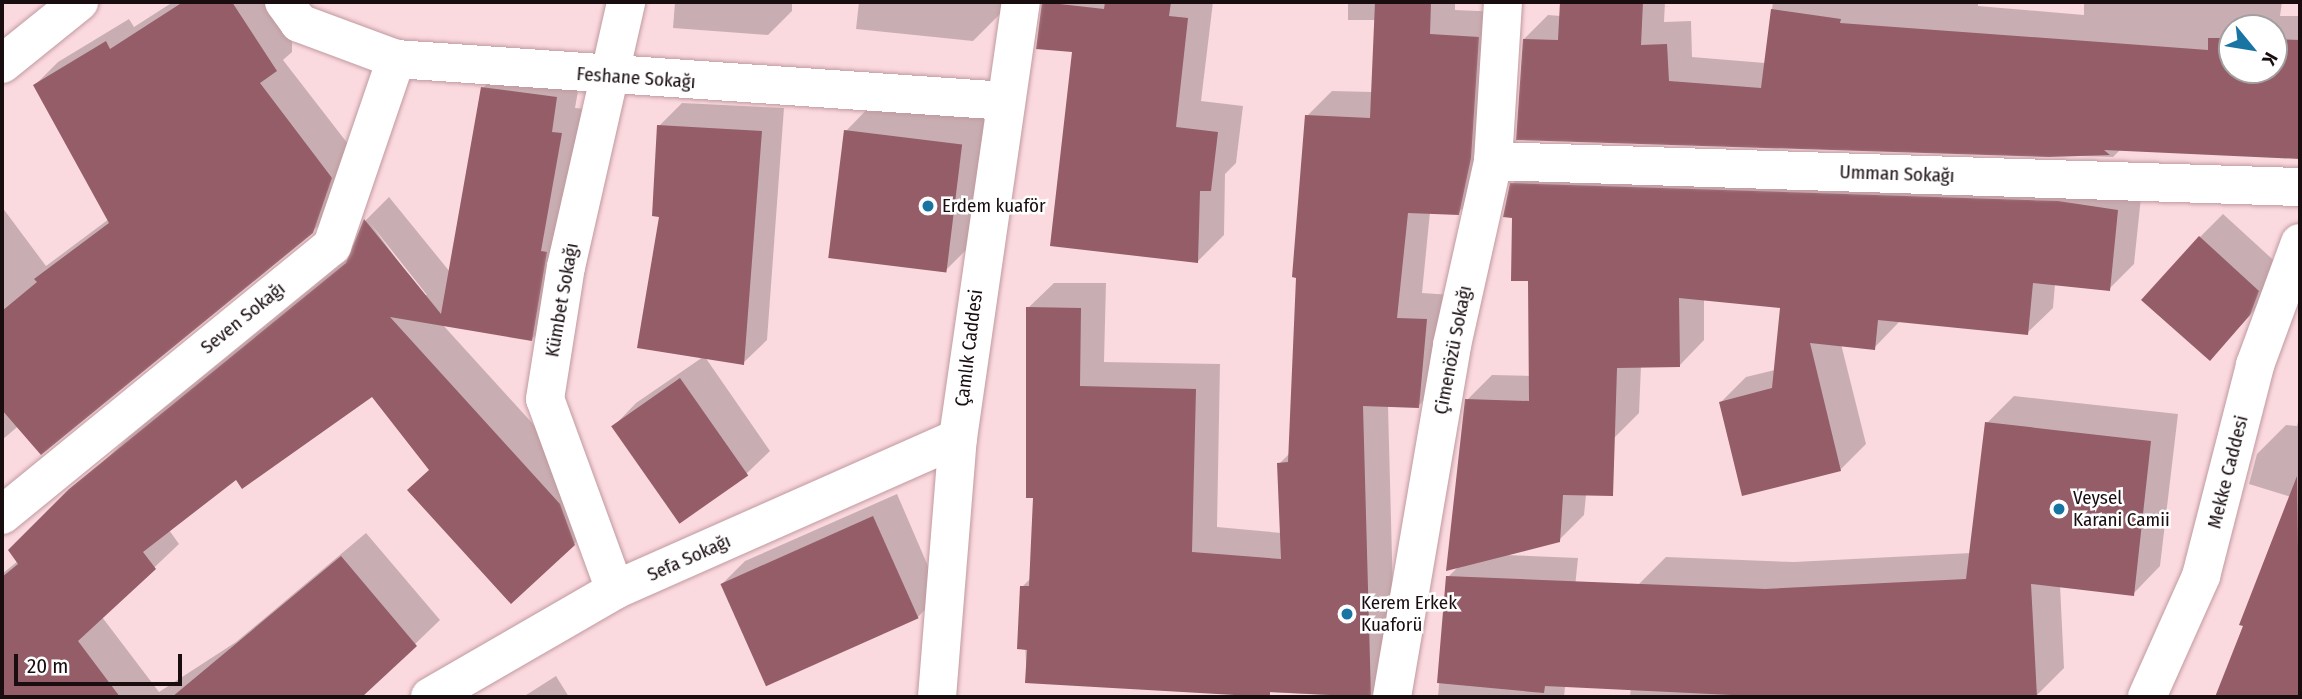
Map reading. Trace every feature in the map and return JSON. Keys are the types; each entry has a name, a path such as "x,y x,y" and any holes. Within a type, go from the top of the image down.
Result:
{"street":[{"path":"2,64 79,2"},
{"name":"Feshane Sokağı","path":"284,2 299,23 396,60 609,77 1006,101"},
{"name":"Kümbet Sokağı","path":"615,590 545,399 566,267 626,2"},
{"name":"Çamlık Caddesi","path":"937,697 958,439 1021,2"},
{"name":"Çimenözü Sokağı","path":"1392,697 1451,345 1493,162 1503,2"},
{"name":"Seven Sokağı","path":"2,515 332,246 396,60"},
{"name":"Umman Sokağı","path":"1493,162 2300,187"},
{"name":"Mekke Caddesi","path":"2147,697 2201,576 2255,365 2300,243"},
{"name":"Sefa Sokağı","path":"430,697 615,590 958,439"}],"building":[{"path":"183,2 232,2 277,71 260,83 332,178 313,233 41,455 2,410 2,311 37,282 34,279 109,223 33,85 106,41 110,49"},
{"path":"1042,2 1104,9 1105,2 1171,2 1169,16 1188,18 1176,127 1218,132 1211,191 1200,191 1198,263 1050,246 1072,52 1036,49"},
{"path":"1375,2 1431,2 1430,34 1479,37 1471,158 1459,215 1408,213 1397,318 1427,319 1419,408 1363,406 1371,697 1270,692 1270,697 1025,683 1027,650 1017,649 1020,586 1029,586 1033,498 1026,498 1026,307 1081,308 1080,386 1196,389 1192,552 1281,559 1277,463 1288,462 1296,278 1292,277 1305,115 1370,118"},
{"path":"1560,2 1643,2 1641,45 1667,44 1669,81 1761,88 1771,9 1841,19 1840,23 2208,50 2208,38 2218,38 2218,84 2288,84 2288,40 2300,40 2300,159 2104,150 2110,155 2049,157 1516,140 1523,39 1558,40"},
{"path":"481,87 557,97 552,132 562,133 541,251 547,252 532,341 390,317 560,504 575,545 511,604 407,490 429,470 372,397 242,489 236,480 143,552 156,569 78,641 120,697 2,697 2,577 18,564 8,550 69,489 346,263 364,219 441,314"},
{"path":"657,125 762,131 744,365 637,348 659,217 652,216"},
{"path":"844,130 962,145 946,273 828,258"},
{"path":"1510,183 2058,201 2118,210 2110,291 2033,283 2028,335 1878,320 1875,350 1810,343 1841,471 1742,496 1719,402 1772,388 1780,308 1679,298 1680,367 1617,368 1613,496 1563,495 1560,542 1446,571 1465,399 1529,401 1528,281 1511,281 1512,218 1503,217"},
{"path":"2199,236 2259,291 2250,315 2210,361 2141,300"},
{"path":"680,378 748,475 679,524 611,426"},
{"path":"1985,422 2151,441 2134,596 2031,584 2037,697 1773,697 1545,686 1544,693 1437,683 1446,576 1765,589 1966,579"},
{"path":"2297,476 2300,697 2215,697 2243,626 2239,625"},
{"path":"873,516 919,618 766,686 720,584"},
{"path":"341,556 417,646 362,697 172,697"}],"place":[{"name":"Erdem kuaför","path":"928,206"},
{"name":"Veysel Karani Camii","path":"2059,509"},
{"name":"Kerem Erkek Kuaforü","path":"1347,614"}]}
